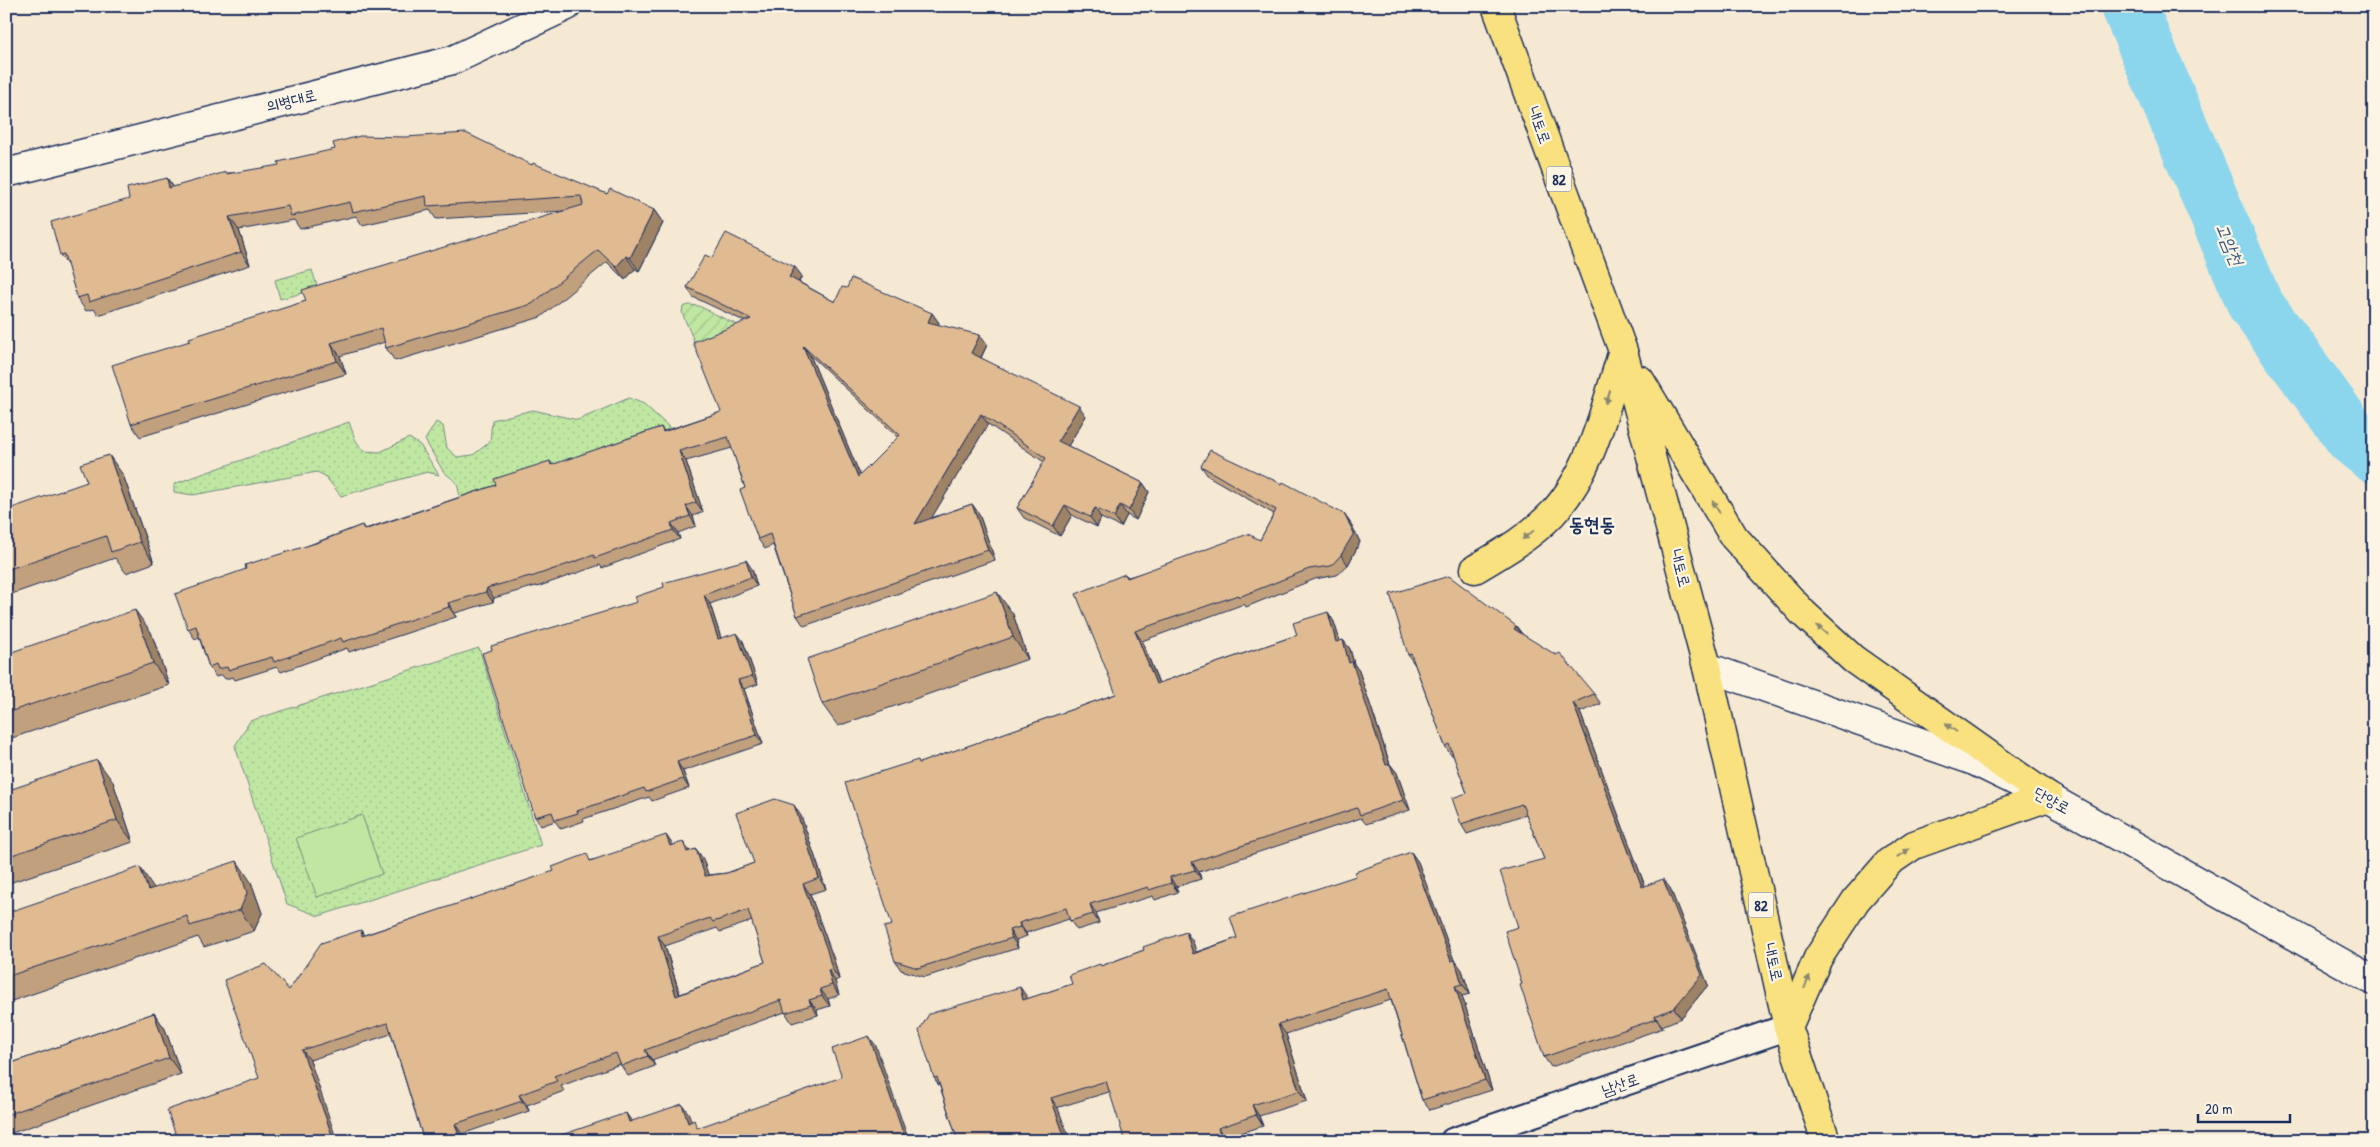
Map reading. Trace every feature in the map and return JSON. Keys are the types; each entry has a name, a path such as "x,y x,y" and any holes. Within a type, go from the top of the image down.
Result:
{"main road":[{"name":"내토로","path":"1496,6 1623,351 1707,667 1788,1027 1826,1141"},
{"path":"1475,569 1533,531 1564,500 1584,468 1623,351"},
{"path":"1623,351 1734,537 1803,613 1853,658 2048,797"},
{"path":"1788,1027 1818,958 1856,900 1889,862 1914,846 2048,797"}],"street":[{"name":"의병대로","path":"6,173 452,60 567,6"},
{"name":"단양로","path":"1707,667 1974,761 2048,797 2374,981"},
{"name":"남산로","path":"1453,1141 1788,1027"}],"green space":[{"path":"312,270 318,289 280,299 275,280"},
{"path":"689,305 699,306 739,326 697,348 682,313 683,307"},
{"path":"629,398 644,404 671,429 461,501 457,483 443,471 425,440 436,422 443,426 447,448 457,457 473,455 490,442 492,420 533,410 578,420"},
{"path":"349,422 355,439 363,451 380,452 409,438 420,445 439,475 427,472 341,496 325,476 317,472 193,495 174,492 174,484"},
{"path":"479,648 541,845 319,916 287,904 235,746 250,721"},
{"path":"362,815 382,874 317,897 296,838"}],"building":[{"path":"466,133 532,165 533,163 607,194 610,189 654,210 630,258 626,256 616,267 598,250 532,304 386,348 381,328 331,343 337,361 131,424 112,365 190,341 189,338 306,301 302,290 583,205 581,196 427,206 426,196 353,212 350,202 291,216 288,206 229,217 241,252 89,302 87,295 77,298 64,254 60,255 51,222 129,199 127,188 167,178 169,188 226,172 226,174 279,165 278,162 335,149 333,143 360,136 405,137"},
{"path":"726,233 795,267 789,277 835,302 842,287 847,288 851,278 932,313 928,322 980,335 971,353 1079,406 1058,441 1143,483 1129,510 1120,505 1114,517 1095,508 1090,517 1065,505 1053,526 1017,508 1046,458 981,414 915,524 972,504 988,550 797,616 770,534 758,539 740,490 745,488 728,437 679,451 696,502 686,506 690,516 671,523 673,530 595,558 594,555 531,577 487,588 486,592 448,603 449,607 343,642 341,638 274,662 272,657 228,670 227,667 218,669 216,664 209,667 196,626 188,629 175,594 246,569 245,565 316,543 362,525 364,530 496,485 494,479 550,461 551,465 661,427 663,432 721,412 693,342 751,319 687,287 705,255 712,258","holes":["803,346 900,435 858,477"]},
{"path":"1210,450 1282,484 1283,482 1344,514 1354,533 1341,555 1331,566 1309,569 1239,597 1238,595 1135,631 1156,684 1297,635 1293,623 1328,612 1336,642 1343,640 1349,663 1352,662 1386,765 1390,764 1403,800 1360,815 1357,808 1192,862 1195,870 1170,877 1171,883 1149,890 1148,887 1090,904 1093,914 1070,921 1066,908 1019,923 1020,927 1009,930 1012,938 918,968 895,961 884,927 892,925 845,783 918,760 919,763 1116,694 1076,594 1125,574 1127,578 1248,534 1260,540 1276,510 1201,466"},
{"path":"109,455 140,542 111,552 106,536 6,570 6,510 87,482 80,464"},
{"path":"746,560 751,577 704,595 718,639 737,633 752,676 738,680 757,735 677,762 683,779 646,792 644,788 555,820 552,812 535,817 482,653 492,650 491,646 637,602 635,597 664,587 663,583"},
{"path":"1449,576 1516,626 1514,629 1556,655 1560,653 1594,694 1573,703 1642,887 1663,879 1702,975 1674,1008 1655,1016 1656,1019 1544,1057 1520,985 1522,984 1505,931 1518,927 1500,871 1544,859 1522,804 1461,824 1452,798 1467,793 1449,744 1445,746 1411,654 1408,655 1390,594"},
{"path":"997,592 1013,637 822,704 807,659"},
{"path":"135,610 153,663 6,713 6,654"},
{"path":"97,760 117,820 6,857 6,791"},
{"path":"775,799 794,805 819,878 803,884 832,969 828,970 832,985 820,989 822,996 809,1000 811,1005 785,1013 781,1000 645,1050 648,1056 621,1066 616,1053 554,1076 557,1081 519,1095 522,1101 455,1124 461,1141 424,1141 388,1023 302,1050 334,1141 178,1141 167,1110 259,1078 224,980 266,964 289,990 321,943 361,930 362,936 554,871 552,867 587,854 590,861 666,835 670,846 683,842 687,852 696,849 705,876 727,873 754,863 736,813","holes":["748,910 765,962 676,996 658,936 710,918 713,922"]},
{"path":"1411,852 1451,961 1455,960 1462,984 1455,986 1485,1080 1422,1100 1388,989 1278,1024 1299,1091 1252,1105 1256,1115 1218,1128 1222,1141 1125,1141 1106,1081 1051,1098 1066,1141 948,1141 957,1138 937,1077 934,1078 919,1031 929,1014 1020,987 1023,1000 1072,984 1069,975 1100,964 1101,966 1144,950 1143,947 1186,932 1193,954 1237,938 1230,917 1356,876 1355,872"},
{"path":"237,861 247,893 240,910 190,926 187,916 6,977 6,913 140,867 148,890"},
{"path":"154,1013 169,1058 6,1115 6,1065"},
{"path":"869,1036 906,1141 544,1141 626,1113 629,1122 682,1104 688,1123 694,1120 697,1128 842,1077 832,1049"}],"waterway":[{"name":"고암천","path":"2129,6 2255,304 2353,438 2374,455"}],"district":[{"name":"동현동","path":"1592,524"}]}
